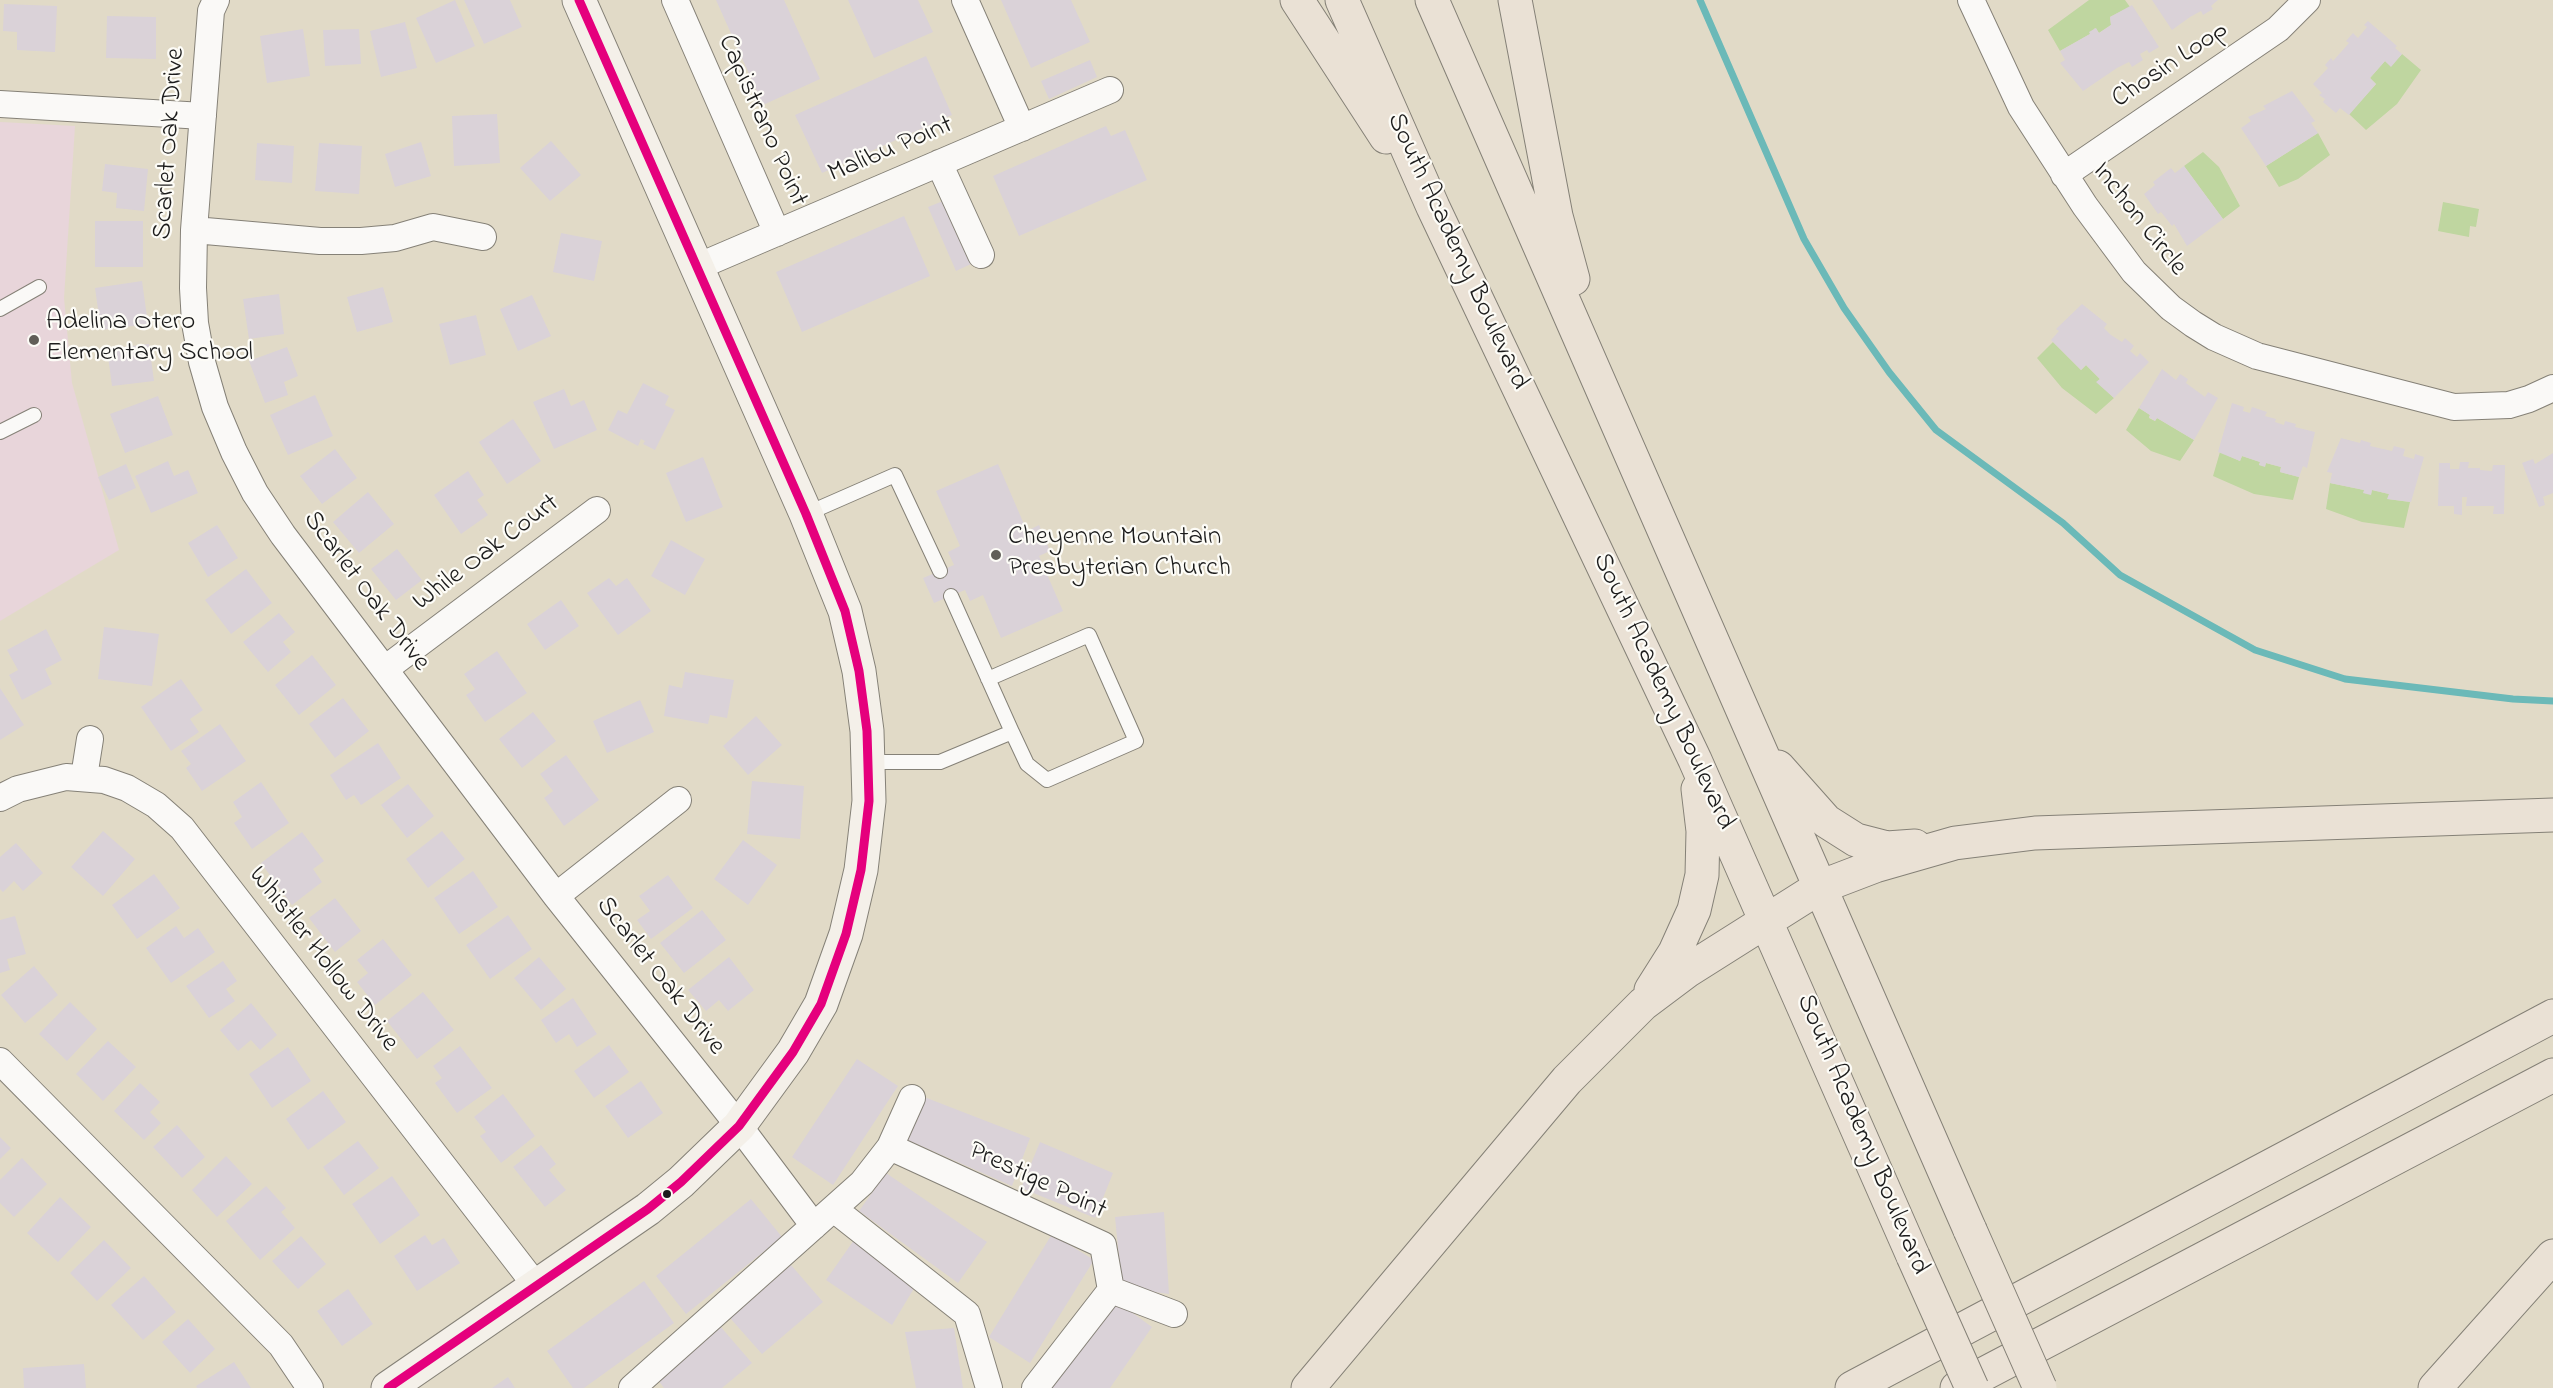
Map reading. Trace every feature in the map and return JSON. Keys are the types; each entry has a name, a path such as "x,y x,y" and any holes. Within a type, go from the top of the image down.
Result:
{"highway":[{"path":"1297,0 1433,207"},
{"name":"South Academy Boulevard","path":"1342,0 1433,207 1695,760 1767,918 1972,1388"},
{"path":"1432,0 2040,1388"},
{"path":"1515,0 1556,216 1614,413"},
{"path":"1756,741 1827,821 1856,840 1887,848 1955,843 2035,833 2553,815"},
{"path":"1643,1004 1675,952 1694,910 1702,876 1703,831 1695,760"},
{"path":"1308,1388 1567,1080 1643,1004 1767,918 1820,887 1875,866 1955,843"},
{"path":"1852,1388 2553,1016"},
{"path":"1957,1388 2553,1075"},
{"path":"2435,1388 2553,1256"}],"street":[{"name":"Scarlet Oak Drive","path":"216,0 211,11 194,230 195,323 202,362 215,407 234,452 255,493 283,535 556,896 739,1126"},
{"path":"398,1385 648,1209 681,1182 739,1126 793,1052 821,1004 846,934 861,870 869,801 867,731 859,670 845,611 806,514 579,0"},
{"name":"Capistrano Point","path":"675,0 777,233"},
{"path":"964,0 1022,128"},
{"name":"Inchon Circle","path":"1971,0 2012,90 2064,175 2138,276 2171,308 2193,324 2233,346 2290,366 2454,407 2509,405 2553,388"},
{"name":"Chosin Loop","path":"2064,175 2278,29 2307,0"},
{"name":"Malibu Point","path":"697,267 1110,90"},
{"path":"0,104 203,116"},
{"path":"939,163 981,255"},
{"path":"194,230 320,241 361,241 395,238 433,227 483,237"},
{"name":"While Oak Court","path":"385,669 597,510"},
{"path":"84,777 90,740"},
{"name":"Whistler Hollow Drive","path":"0,798 39,783 66,777 104,780 127,788 156,806 183,828 537,1287"},
{"path":"556,896 678,800"},
{"path":"0,1061 281,1345 310,1388"},
{"path":"632,1388 814,1226 835,1210 862,1183 890,1147 912,1098"},
{"path":"739,1126 814,1226"},
{"name":"Prestige Point","path":"890,1147 1103,1245 1111,1290"},
{"path":"835,1210 967,1314 989,1388"},
{"path":"1035,1388 1111,1290 1174,1314"}],"lane":[{"path":"0,309 39,288"},
{"path":"0,432 34,415"},
{"path":"806,514 895,475 940,571"},
{"path":"951,596 988,679 1027,764 1047,780 1136,741 1089,635 988,679"},
{"path":"868,762 940,762 1012,732"}],"shaded area":[{"name":"Adelina Otero Elementary School","path":"0,122 75,126 64,298 72,383 119,550 0,621"}],"green space":[{"path":"2089,0 2125,0 2130,7 2110,17 2111,25 2099,33 2095,28 2090,34 2060,51 2048,30"},
{"path":"2402,54 2421,70 2397,104 2366,130 2349,114 2376,84 2370,78 2385,61 2391,66"},
{"path":"2318,133 2330,155 2298,179 2279,187 2266,166"},
{"path":"2203,152 2219,167 2240,206 2223,219 2184,166"},
{"path":"2443,202 2479,209 2476,227 2470,226 2469,237 2438,231"},
{"path":"2053,342 2081,370 2086,365 2100,379 2097,382 2114,398 2096,414 2062,388 2037,358"},
{"path":"2139,408 2150,415 2149,418 2155,421 2157,418 2194,440 2180,461 2151,451 2126,430"},
{"path":"2220,452 2240,461 2242,456 2260,462 2259,465 2265,466 2266,463 2281,467 2280,472 2299,477 2293,500 2254,494 2213,476"},
{"path":"2330,483 2364,490 2364,493 2371,494 2372,490 2389,494 2388,499 2410,502 2404,528 2362,522 2326,509"}],"building":[{"path":"455,0 475,46 436,63 416,18"},
{"path":"464,0 510,0 522,27 484,44"},
{"path":"716,0 784,0 820,79 763,105"},
{"path":"848,0 918,0 933,32 874,58"},
{"path":"1001,0 1071,0 1090,42 1031,68"},
{"path":"2152,0 2218,0 2211,6 2213,9 2203,15 2201,11 2172,30"},
{"path":"4,4 57,6 55,52 17,50 17,32 3,31"},
{"path":"2132,5 2159,47 2149,53 2147,50 2140,54 2143,60 2132,67 2129,62 2083,91 2060,63 2065,60 2060,51 2090,34 2089,32 2096,28 2099,33 2111,25 2110,17"},
{"path":"107,16 156,17 156,59 106,58"},
{"path":"2368,21 2397,46 2395,48 2402,54 2391,67 2385,61 2370,78 2376,84 2349,115 2340,108 2336,113 2323,102 2325,99 2319,95 2322,93 2313,84 2328,68 2325,65 2331,58 2333,61 2349,43 2346,41 2353,33 2358,38 2367,27 2364,25"},
{"path":"405,22 417,68 381,77 370,31"},
{"path":"303,29 310,76 267,83 260,36"},
{"path":"359,29 361,64 325,66 323,30"},
{"path":"926,56 952,115 822,173 795,115"},
{"path":"1090,60 1097,77 1049,99 1041,81"},
{"path":"2292,91 2315,121 2311,123 2318,133 2266,166 2241,128 2251,121 2248,117 2266,109 2263,106"},
{"path":"497,114 500,163 454,166 452,116"},
{"path":"1106,126 1111,136 1125,130 1147,180 1019,236 993,176"},
{"path":"551,141 581,175 550,201 520,168"},
{"path":"421,142 431,176 395,187 385,154"},
{"path":"257,143 294,146 292,183 255,180"},
{"path":"319,143 362,146 359,194 315,191"},
{"path":"105,164 148,169 144,211 116,208 117,193 102,191"},
{"path":"2184,166 2223,219 2187,246 2174,224 2172,226 2161,212 2158,214 2144,194 2155,185 2153,182 2171,168 2175,173"},
{"path":"943,201 971,264 956,271 928,207"},
{"path":"904,216 930,276 802,332 776,272"},
{"path":"95,221 143,221 143,267 95,267"},
{"path":"561,233 602,241 594,281 553,272"},
{"path":"142,281 148,324 101,330 95,288"},
{"path":"383,287 393,322 357,332 347,297"},
{"path":"279,294 284,334 249,339 243,299"},
{"path":"532,295 551,336 518,351 500,309"},
{"path":"2082,304 2107,324 2104,328 2111,335 2122,342 2125,338 2134,346 2130,351 2137,357 2140,353 2149,362 2114,398 2096,382 2100,379 2086,365 2081,370 2051,340 2059,331 2056,329"},
{"path":"476,315 486,355 450,365 439,324"},
{"path":"149,344 154,381 112,386 107,349"},
{"path":"287,347 298,376 284,382 288,395 265,403 249,361"},
{"path":"2162,369 2176,380 2180,374 2188,379 2186,383 2205,397 2208,392 2218,398 2194,440 2157,418 2155,421 2139,408"},
{"path":"643,383 669,396 665,405 675,410 655,450 643,444 645,441 641,439 638,446 608,430 618,410 627,414"},
{"path":"564,389 571,406 584,400 597,430 554,449 533,402"},
{"path":"315,395 333,436 288,455 270,415"},
{"path":"158,396 173,435 125,453 110,414"},
{"path":"2232,403 2244,407 2243,411 2250,413 2252,407 2267,412 2265,416 2276,419 2275,422 2284,425 2285,421 2296,424 2295,427 2315,432 2307,468 2303,466 2299,477 2280,472 2281,467 2266,463 2265,467 2259,465 2260,462 2242,456 2240,461 2218,452"},
{"path":"513,419 541,461 507,484 479,442"},
{"path":"2341,438 2360,443 2361,440 2371,443 2370,446 2392,451 2394,446 2405,449 2403,456 2414,459 2415,454 2424,457 2411,502 2387,499 2389,494 2372,490 2371,495 2363,493 2364,490 2330,483 2332,473 2327,472"},
{"path":"335,449 357,478 322,504 300,476"},
{"path":"2553,453 2553,493 2543,497 2545,505 2539,507 2522,463 2533,459 2535,464"},
{"path":"703,457 723,507 686,522 666,473"},
{"path":"168,461 174,476 188,470 198,493 151,513 135,476"},
{"path":"2460,462 2469,462 2468,468 2492,471 2493,465 2505,465 2504,514 2493,514 2494,506 2466,506 2467,497 2462,497 2462,515 2454,514 2454,506 2438,506 2439,463 2450,463 2450,469 2459,469"},
{"path":"126,464 136,488 109,500 98,477"},
{"path":"998,464 1027,531 1039,525 1050,551 1039,556 1063,611 1001,638 983,595 970,601 965,590 934,603 923,578 954,565 948,552 960,546 936,491"},
{"path":"468,471 484,495 477,500 488,515 461,534 434,495"},
{"path":"368,492 394,524 359,553 333,522"},
{"path":"217,525 238,558 208,577 188,543"},
{"path":"671,540 705,559 685,595 651,576"},
{"path":"397,549 422,580 396,600 371,569"},
{"path":"246,569 272,603 231,634 205,600"},
{"path":"609,578 616,586 627,578 651,611 618,635 587,593"},
{"path":"561,600 579,626 545,650 527,624"},
{"path":"279,613 295,632 283,642 291,652 268,672 243,642"},
{"path":"104,627 159,634 152,686 98,679"},
{"path":"46,629 62,660 45,669 52,684 22,700 9,675 18,670 7,650"},
{"path":"497,651 527,693 485,722 466,695 475,689 464,674"},
{"path":"312,655 336,685 299,715 275,685"},
{"path":"685,672 734,680 727,718 710,715 708,724 664,716 669,685 682,688"},
{"path":"181,679 203,710 190,719 199,732 171,751 141,707"},
{"path":"0,688 24,725 0,740"},
{"path":"343,698 369,731 335,758 309,724"},
{"path":"640,700 654,732 607,753 593,721"},
{"path":"533,712 556,741 522,768 499,739"},
{"path":"756,716 782,745 748,775 723,746"},
{"path":"220,724 246,761 202,791 186,768 191,764 181,751"},
{"path":"378,743 401,778 361,805 354,795 346,800 330,775"},
{"path":"566,755 599,800 564,826 544,798 553,791 540,774"},
{"path":"752,781 804,786 800,839 747,834"},
{"path":"261,782 289,823 252,849 234,823 242,817 233,802"},
{"path":"408,784 434,816 407,838 381,805"},
{"path":"103,831 135,859 103,896 71,867"},
{"path":"442,831 465,859 428,888 406,859"},
{"path":"302,832 324,861 313,869 322,882 292,905 261,863"},
{"path":"743,840 777,865 748,905 714,879"},
{"path":"16,843 43,873 23,891 14,881 3,892 0,889 0,857"},
{"path":"473,871 498,907 459,934 434,898"},
{"path":"154,874 180,908 137,939 112,905"},
{"path":"668,875 693,908 651,939 637,920 650,911 639,896"},
{"path":"335,898 361,931 335,952 309,918"},
{"path":"702,910 726,940 684,973 660,943"},
{"path":"508,915 532,949 490,979 466,945"},
{"path":"15,916 26,954 7,959 10,970 0,973 0,920"},
{"path":"176,926 184,938 198,928 215,952 171,983 146,948"},
{"path":"383,939 412,975 375,1005 357,982 368,973 357,960"},
{"path":"539,957 566,989 541,1010 514,978"},
{"path":"729,957 754,990 728,1011 719,1000 706,1011 688,990"},
{"path":"223,961 237,981 226,989 235,1001 209,1018 186,986"},
{"path":"34,966 58,995 25,1023 1,995"},
{"path":"423,992 454,1030 417,1059 387,1021"},
{"path":"573,998 597,1034 577,1047 569,1034 556,1043 541,1020"},
{"path":"70,1002 97,1029 67,1061 39,1034"},
{"path":"251,1003 277,1035 260,1050 251,1040 238,1051 220,1030"},
{"path":"108,1041 136,1067 103,1101 76,1074"},
{"path":"609,1045 629,1072 594,1098 574,1071"},
{"path":"460,1046 492,1088 457,1113 435,1083 442,1078 433,1066"},
{"path":"288,1047 311,1081 272,1108 249,1074"},
{"path":"857,1059 898,1086 833,1185 792,1157"},
{"path":"641,1081 663,1113 628,1138 605,1106"},
{"path":"140,1083 160,1102 150,1112 161,1123 144,1140 114,1111"},
{"path":"323,1091 346,1122 308,1150 286,1119"},
{"path":"503,1094 535,1136 501,1163 480,1136 486,1132 474,1117"},
{"path":"919,1095 1030,1138 1012,1186 903,1138"},
{"path":"177,1125 205,1157 182,1178 153,1147"},
{"path":"0,1137 11,1148 0,1159"},
{"path":"358,1141 379,1168 344,1195 323,1167"},
{"path":"1040,1142 1113,1173 1095,1218 1021,1188"},
{"path":"541,1145 556,1164 549,1170 566,1190 545,1207 513,1167"},
{"path":"226,1156 252,1184 217,1217 192,1190"},
{"path":"22,1158 47,1184 14,1217 0,1203 0,1180"},
{"path":"886,1173 987,1242 958,1283 859,1211"},
{"path":"392,1176 420,1215 380,1244 352,1204"},
{"path":"266,1186 286,1208 281,1212 295,1228 260,1260 226,1221"},
{"path":"60,1197 91,1227 58,1262 27,1233"},
{"path":"751,1199 782,1237 686,1314 656,1276"},
{"path":"1164,1212 1169,1294 1122,1288 1115,1217"},
{"path":"1052,1234 1094,1260 1030,1363 989,1337"},
{"path":"425,1235 432,1245 444,1238 460,1263 417,1291 394,1256"},
{"path":"301,1236 326,1264 298,1289 272,1261"},
{"path":"104,1240 131,1268 97,1301 70,1273"},
{"path":"854,1240 916,1285 892,1325 826,1280"},
{"path":"791,1265 823,1302 762,1354 730,1318"},
{"path":"144,1276 176,1312 143,1340 111,1305"},
{"path":"644,1281 674,1323 584,1388 573,1388 547,1351"},
{"path":"348,1289 373,1324 342,1346 317,1311"},
{"path":"1112,1298 1152,1327 1110,1388 1048,1388"},
{"path":"188,1319 215,1349 190,1373 162,1342"},
{"path":"720,1326 752,1363 722,1388 664,1388 658,1380"},
{"path":"954,1328 963,1388 916,1388 905,1332"},
{"path":"234,1362 251,1388 197,1388 196,1386"},
{"path":"84,1364 86,1388 24,1388 23,1368"},
{"path":"508,1377 515,1388 492,1388"}],"waterway":[{"path":"1700,0 1804,239 1844,308 1889,372 1936,430 2063,523 2120,575 2255,650 2345,679 2513,699 2553,701"}],"transit line":[{"path":"388,1388 648,1209 681,1182 739,1126 793,1052 821,1004 846,934 861,870 869,801 867,731 859,671 845,611 806,514 579,0"}],"place":[{"name":"Adelina Otero Elementary School","path":"34,340"},
{"name":"Cheyenne Mountain Presbyterian Church","path":"996,555"}]}
